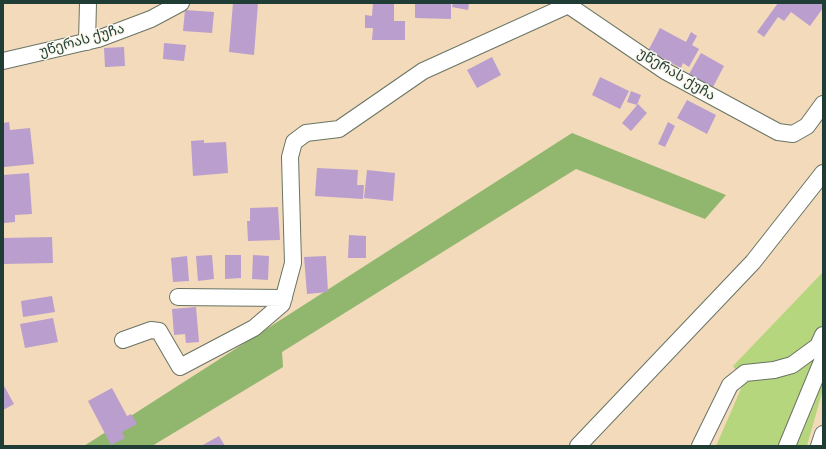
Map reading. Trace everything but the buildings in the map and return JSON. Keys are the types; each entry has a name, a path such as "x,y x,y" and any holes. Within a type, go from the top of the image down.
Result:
{"street":[{"path":"87,42 88,3"},
{"name":"უწერას ქუჩა","path":"3,61 87,42 151,19 181,3"},
{"path":"123,340 151,330 159,331 180,367 254,328 282,304 294,263 290,157 294,142 306,133 339,129 423,71 568,4"},
{"name":"უწერას ქუჩა","path":"568,4 665,71 778,132 793,134 807,126 823,104"},
{"path":"578,446 753,262 823,173"},
{"path":"178,297 284,298"},
{"path":"700,446 730,385 745,373 774,370 792,365 818,346 823,336"},
{"path":"787,446 823,359"},
{"path":"819,446 823,434"}],"green space":[{"path":"572,133 726,195 705,219 576,169 282,352 283,367 152,446 84,446"},
{"path":"823,272 823,389 807,446 716,446 744,382 733,366"}]}
